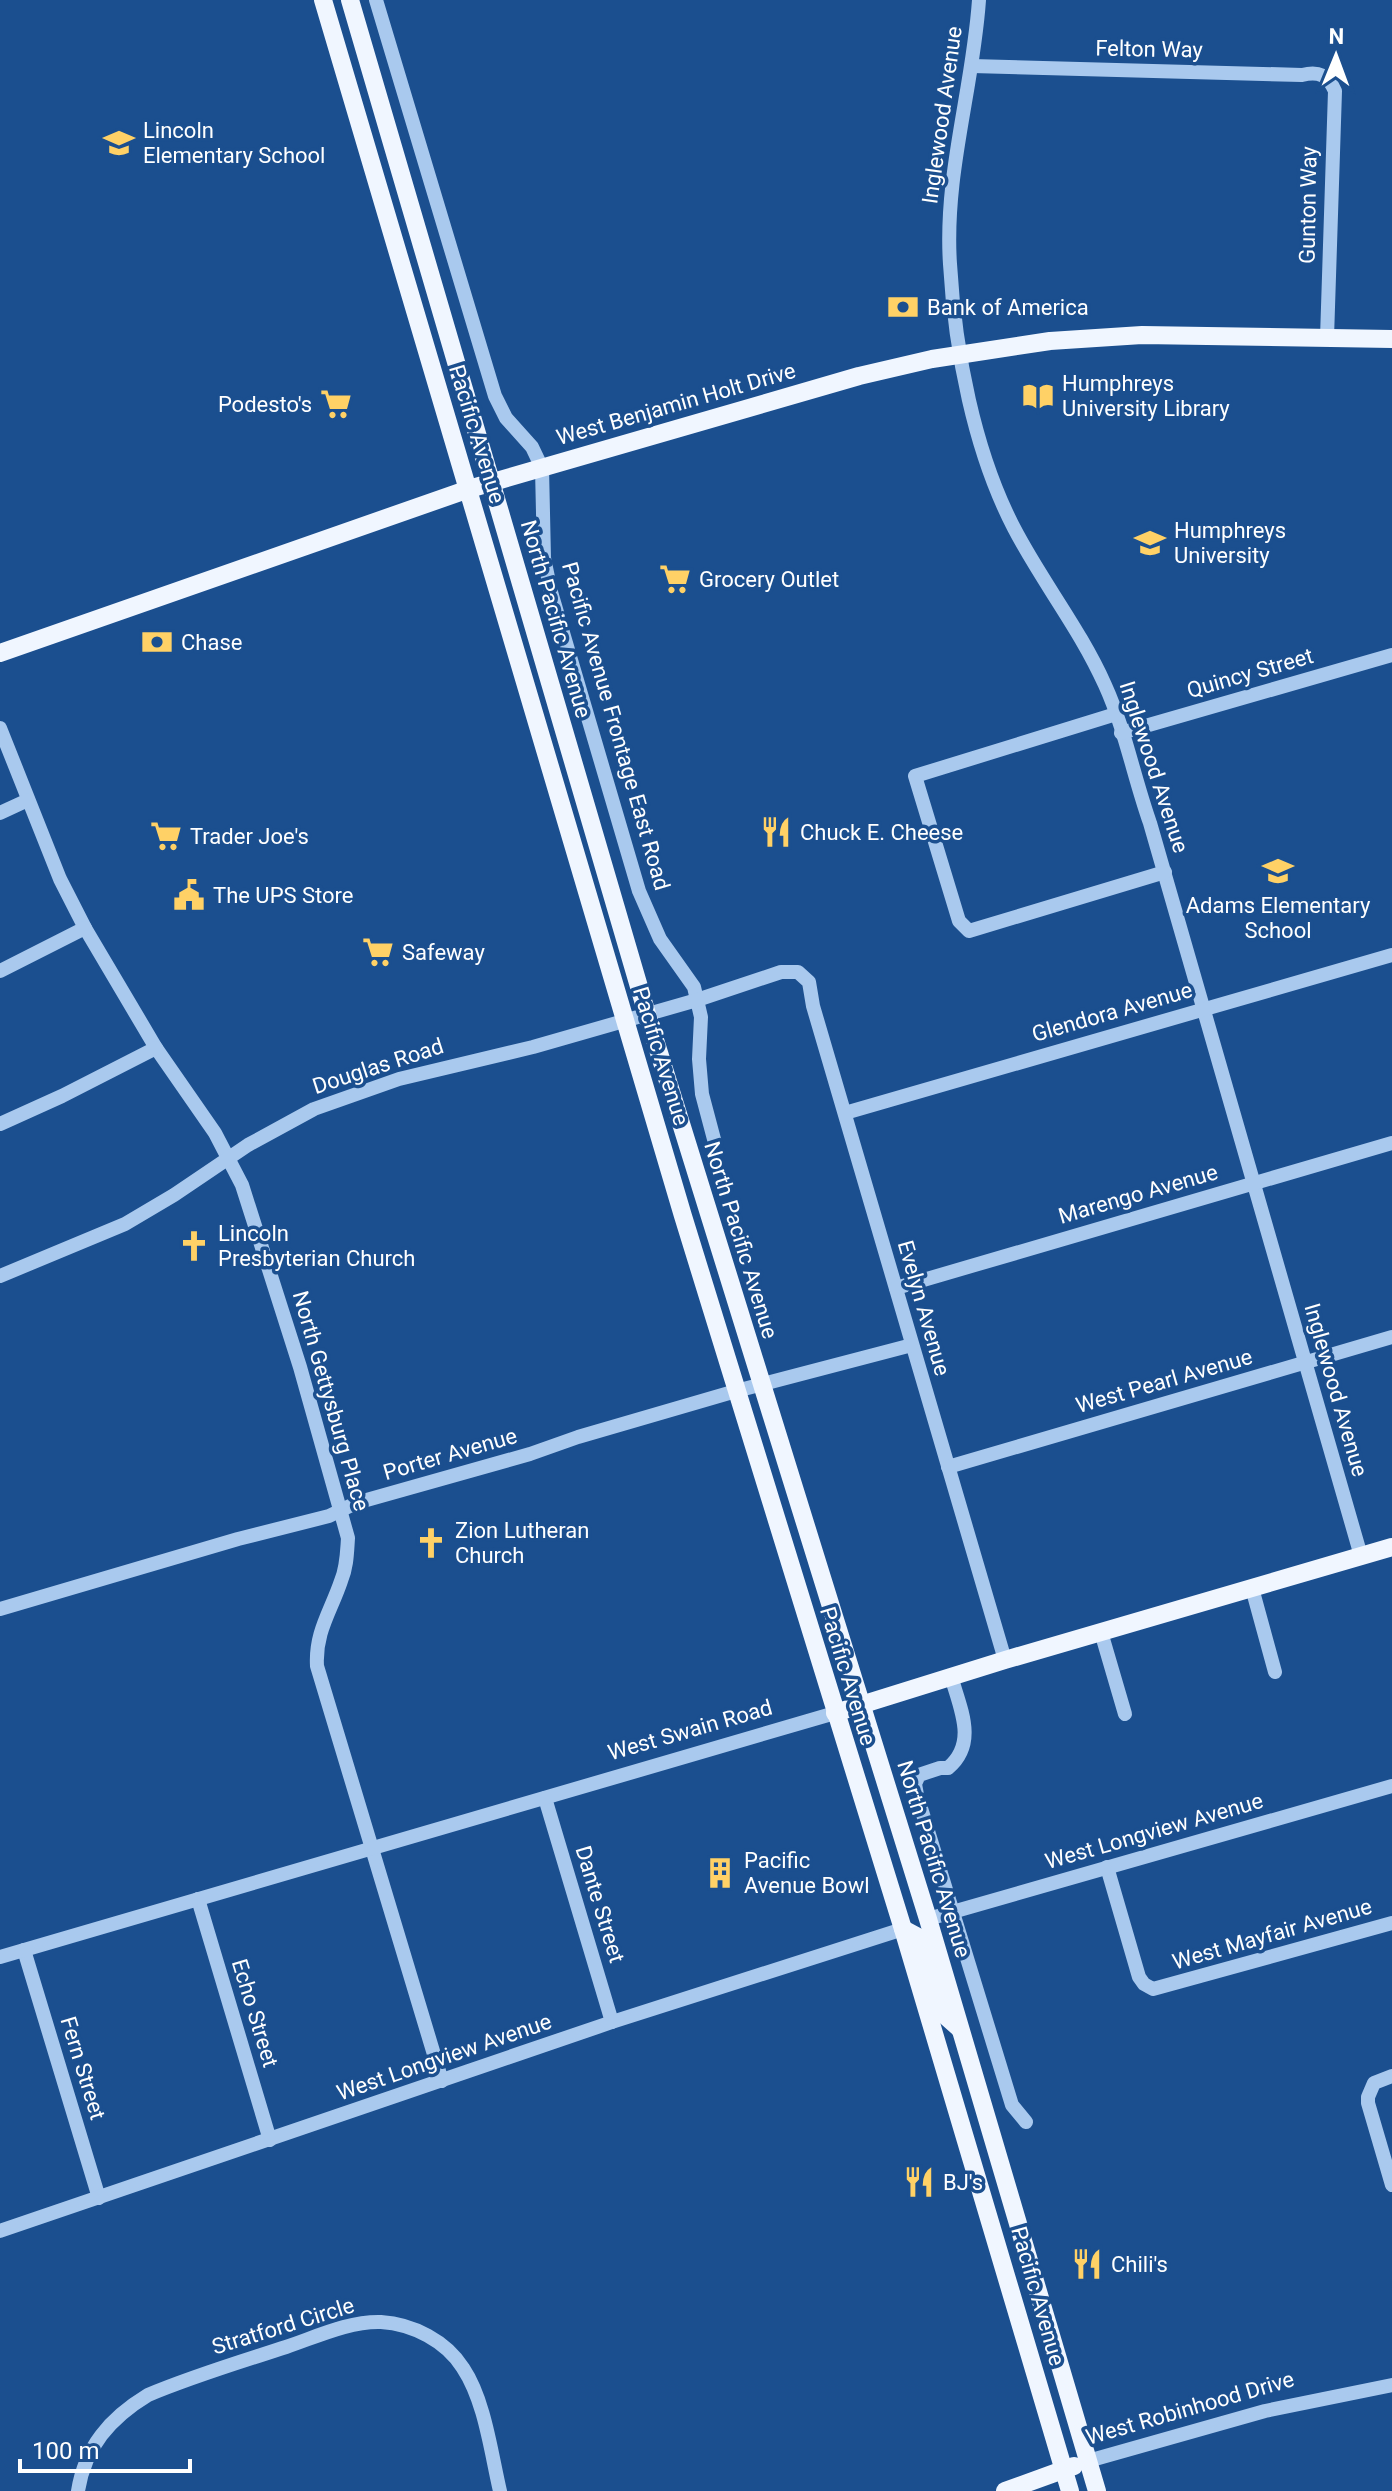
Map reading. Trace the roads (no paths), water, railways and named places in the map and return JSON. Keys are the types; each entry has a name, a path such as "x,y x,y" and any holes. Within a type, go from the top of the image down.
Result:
{"main road":[{"name":"Pacific Avenue","path":"323,0 736,1391 903,1929 1070,2491"},
{"name":"North Pacific Avenue","path":"350,0 647,1014 928,1919 1097,2491"},
{"name":"West Benjamin Holt Drive","path":"0,653 469,489 859,376 962,354 1050,341 1142,335 1392,339"},
{"name":"West Swain Road","path":"835,1713 1392,1547"},
{"path":"878,1851 892,1864 909,1909 928,1919"},
{"path":"903,1929 918,1937 941,2012 961,2030"},
{"path":"962,2126 979,2142 996,2198 1015,2211"},
{"name":"West Robinhood Drive","path":"1005,2491 1088,2461"}],"street":[{"path":"376,0 495,396 506,418 532,447 542,468"},
{"name":"Inglewood Avenue","path":"979,0 972,66 955,154 949,208 949,262 978,437 999,498 1027,553 1087,650 1116,714 1165,872 1361,1556"},
{"name":"Felton Way","path":"972,66 1286,74 1313,72 1325,76"},
{"name":"Gunton Way","path":"1325,76 1335,91 1327,338"},
{"name":"Pacific Avenue Frontage East Road","path":"542,468 544,558 559,618 639,891 651,922 690,980 697,1000 701,1017 701,1086 715,1143"},
{"name":"Quincy Street","path":"1121,733 1392,655"},
{"path":"1116,714 915,776 959,921 969,931 1165,872"},
{"name":"North Gettysburg Place","path":"0,728 60,879 85,928 156,1048 229,1158 242,1185 295,1350 348,1538 342,1580 318,1635 317,1666 442,2081"},
{"path":"0,813 28,800"},
{"path":"0,971 85,928"},
{"name":"Glendora Avenue","path":"845,1113 1392,955"},
{"name":"Douglas Road","path":"0,1276 125,1224 286,1122 364,1090 448,1066 533,1047 697,1000 781,972 798,972"},
{"name":"Evelyn Avenue","path":"798,972 809,982 1005,1660"},
{"path":"0,1124 156,1048"},
{"name":"Marengo Avenue","path":"896,1288 1392,1143"},
{"name":"West Pearl Avenue","path":"948,1467 1392,1337"},
{"name":"Porter Avenue","path":"0,1609 238,1539 329,1516 356,1503 736,1391 912,1345"},
{"path":"1252,1588 1275,1672"},
{"path":"1101,1632 1125,1714"},
{"path":"951,1676 965,1726 965,1746 948,1768 919,1775 915,1784 1012,2105 1026,2122"},
{"name":"West Swain Road","path":"0,1957 835,1713"},
{"name":"West Longview Avenue","path":"928,1919 1392,1786"},
{"name":"Dante Street","path":"545,1798 612,2022"},
{"name":"West Mayfair Avenue","path":"1107,1867 1139,1977 1153,1989 1392,1923"},
{"name":"Echo Street","path":"198,1899 270,2140"},
{"name":"West Longview Avenue","path":"0,2231 612,2022 903,1929"},
{"name":"Fern Street","path":"24,1950 99,2198"},
{"path":"1392,2076 1382,2078 1370,2089 1368,2103 1392,2185"},
{"name":"Stratford Circle","path":"78,2491 83,2465 92,2447 123,2412 148,2395 356,2324 377,2322 397,2324 423,2333 445,2348 463,2368 476,2395 500,2491"},
{"name":"West Robinhood Drive","path":"1088,2461 1288,2406 1392,2385"}],"place":[{"name":"Lincoln Elementary School","path":"119,143"},
{"name":"Bank of America","path":"903,307"},
{"name":"Humphreys University Library","path":"1038,396"},
{"name":"Podesto's","path":"336,404"},
{"name":"Humphreys University","path":"1150,543"},
{"name":"Grocery Outlet","path":"675,579"},
{"name":"Chase","path":"157,642"},
{"name":"Chuck E. Cheese","path":"776,832"},
{"name":"Trader Joe's","path":"166,836"},
{"name":"Adams Elementary School","path":"1278,871"},
{"name":"The UPS Store","path":"189,895"},
{"name":"Safeway","path":"378,952"},
{"name":"Lincoln Presbyterian Church","path":"194,1246"},
{"name":"Zion Lutheran Church","path":"431,1543"},
{"name":"Pacific Avenue Bowl","path":"720,1873"},
{"name":"BJ's","path":"919,2182"},
{"name":"Chili's","path":"1087,2264"}]}
